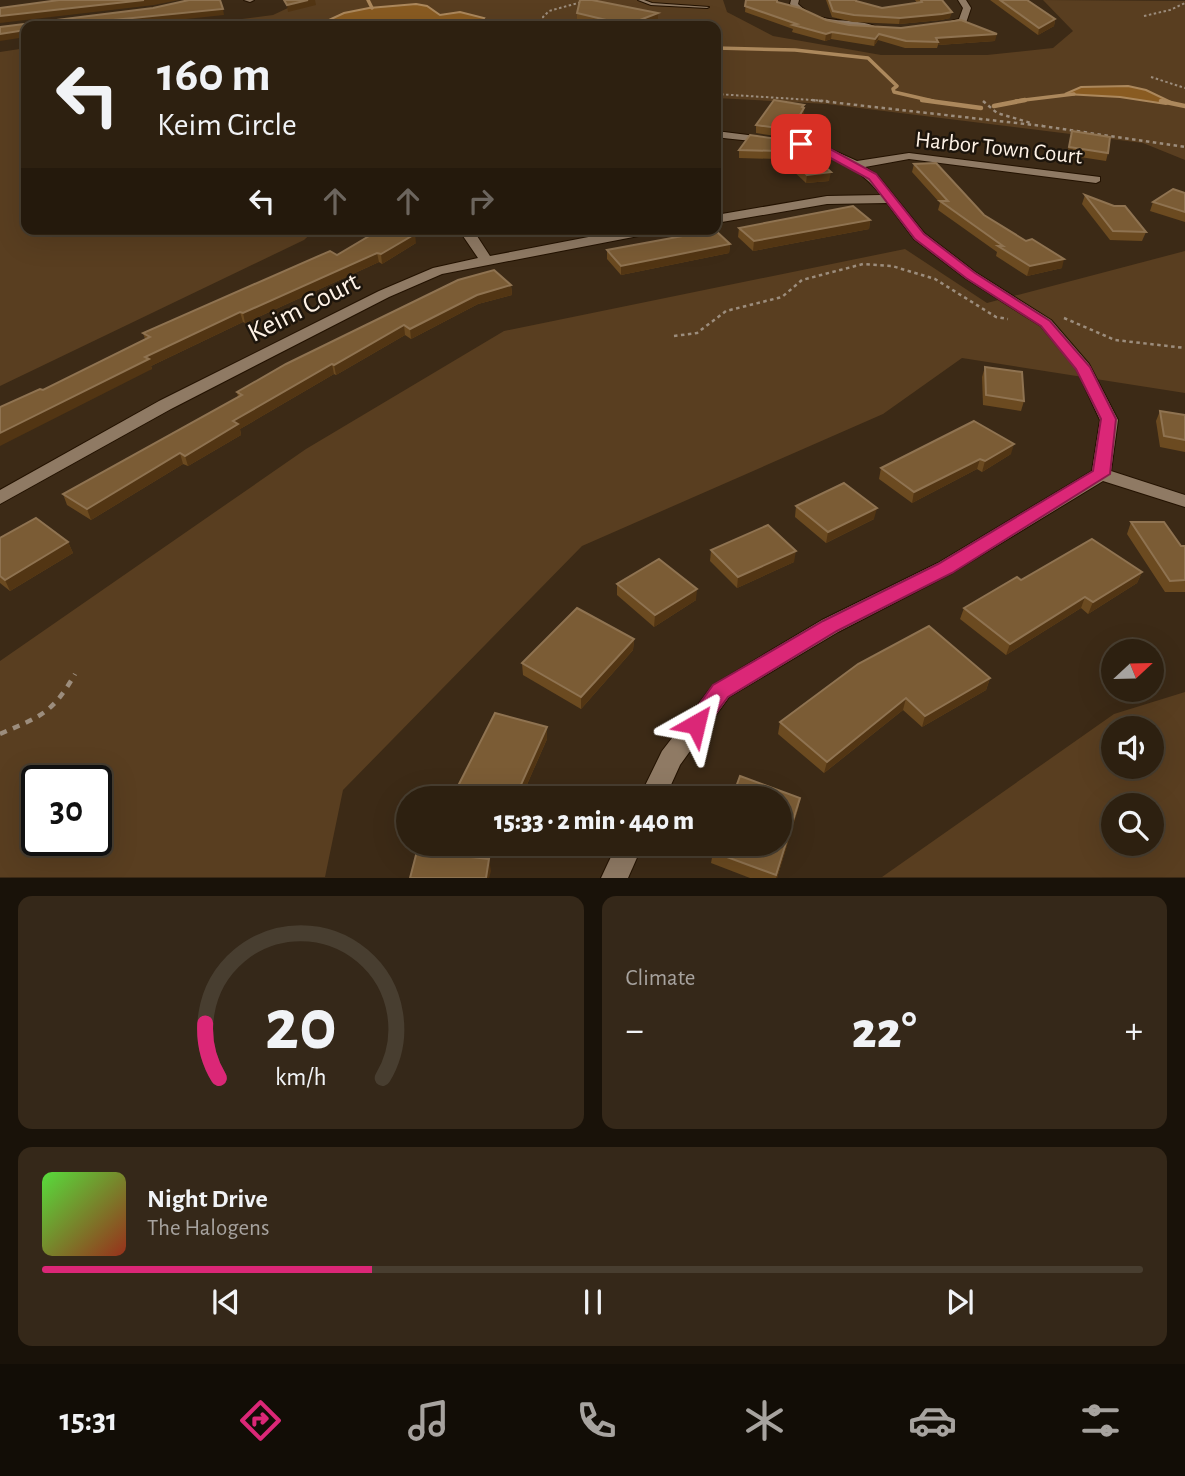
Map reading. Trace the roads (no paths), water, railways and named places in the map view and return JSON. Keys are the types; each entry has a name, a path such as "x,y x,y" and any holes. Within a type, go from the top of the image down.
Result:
{"street":[{"path":"795,0 793,4 797,9 828,21 889,28"},
{"path":"928,28 963,21 967,8 962,0"},
{"path":"721,135 819,147 855,166 873,177 919,236 970,275 1046,324 1083,367 1109,419 1101,474"},
{"name":"Harbor Town Court","path":"855,166 909,156 1096,179"},
{"path":"721,218 827,200 891,199"},
{"path":"470,235 487,261"},
{"name":"Keim Court","path":"0,498 166,405 384,294 438,271 623,235"},
{"path":"658,786 671,758 721,691 830,626 945,568 1101,474 1185,501"},
{"path":"614,877 624,856"}],"lane":[{"path":"640,0 651,4 707,7"}],"waterway":[{"path":"368,0 372,8"},
{"path":"721,48 795,50 868,58 897,86 893,89 894,92 933,101"},
{"path":"1016,101 1074,94"},
{"path":"922,100 981,108"},
{"path":"994,106 1025,100"},
{"path":"1161,101 1185,106"}]}
